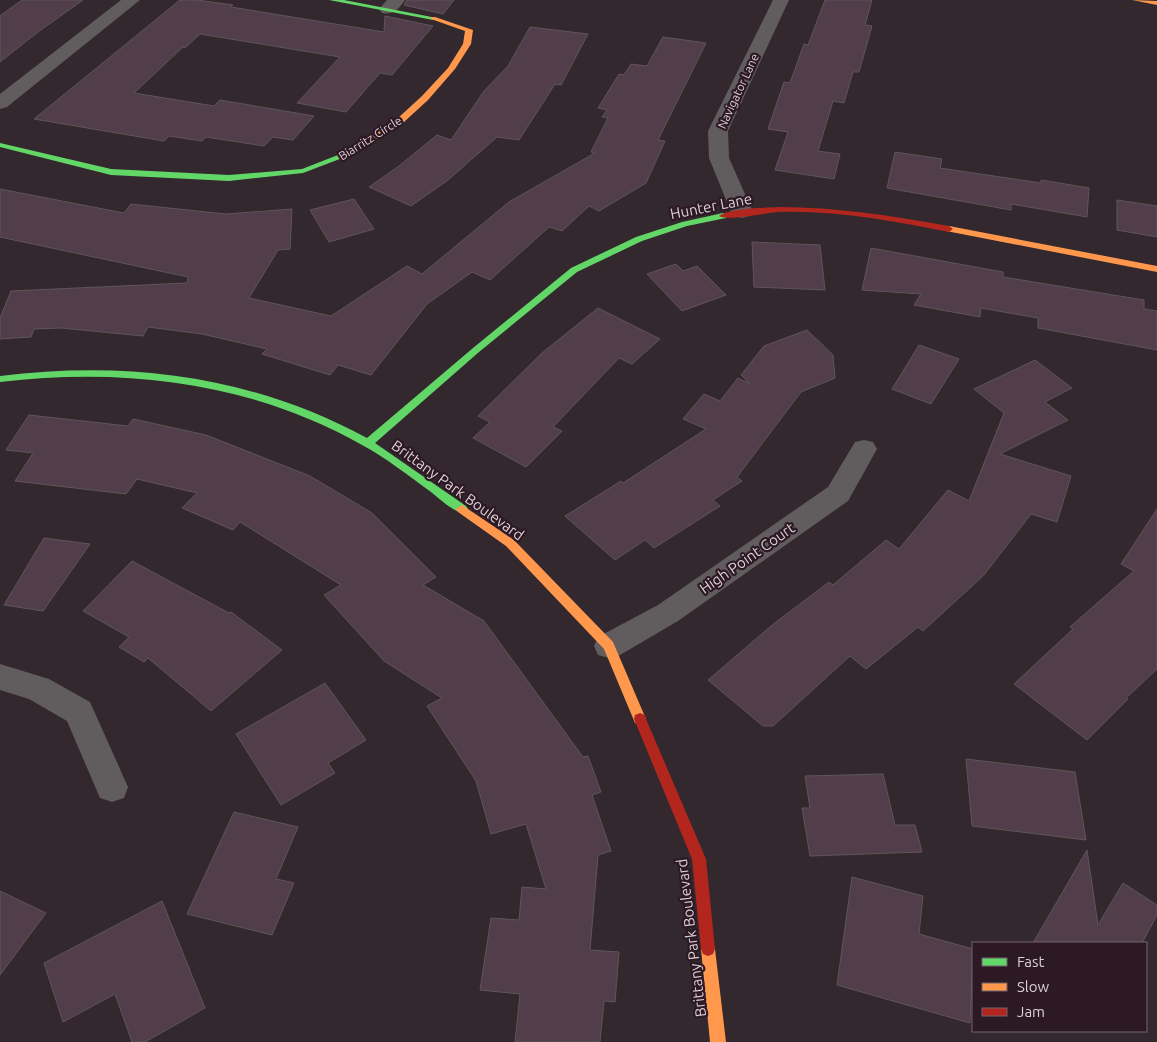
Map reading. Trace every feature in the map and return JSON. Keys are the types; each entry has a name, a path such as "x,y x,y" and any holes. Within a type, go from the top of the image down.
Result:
{"street":[{"path":"0,103 132,0"},
{"name":"Biarritz Circle","path":"0,145 111,172 229,178 303,171 338,159 400,120 438,83 451,69 467,44 469,30 393,4 332,0"},
{"name":"Navigator Lane","path":"742,212 719,158 718,131 781,0"},
{"path":"1135,0 1157,3"},
{"name":"Hunter Lane","path":"368,444 461,363 574,270 639,238 685,224 742,212 820,210 896,219 1157,269"},
{"name":"Brittany Park Boulevard","path":"0,379 51,372 132,374 200,384 274,400 344,429 510,543 609,646 699,859 718,1042"},
{"name":"High Point Court","path":"609,646 668,613 838,494 864,449"},
{"path":"0,677 38,688 79,712 112,787"}],"building":[{"path":"22,0 83,0 0,62 0,16"},
{"path":"180,0 197,0 233,5 231,7 384,32 385,16 433,26 392,75 380,73 346,112 297,103 340,57 200,34 185,48 183,47 134,93 214,106 220,100 314,116 293,140 273,137 264,146 206,137 202,141 169,136 164,141 34,119"},
{"path":"407,0 454,0 443,14 404,5"},
{"path":"825,0 872,0 865,25 872,26 859,72 853,72 844,103 833,101 818,151 840,154 834,179 775,170 788,132 768,129 784,82 790,83 804,44 808,45"},
{"path":"530,27 588,34 561,85 555,84 519,140 497,137 448,180 411,206 369,187 399,166 437,135 451,140 484,91 508,66"},
{"path":"663,37 706,43 658,140 665,141 646,183 599,211 589,206 562,231 549,227 490,280 472,272 427,304 371,375 338,365 330,375 262,354 267,349 202,334 148,327 143,336 61,328 34,329 31,337 0,339 0,318 11,291 187,283 188,277 0,237 0,189 124,213 131,204 226,214 292,209 290,249 278,250 249,298 331,316 407,266 422,274 509,202 595,153 591,152 608,118 602,117 607,110 598,108 619,74 624,75 631,64 647,66"},
{"path":"895,152 942,159 940,168 1041,183 1041,180 1089,188 1087,217 1011,204 1011,210 887,188"},
{"path":"354,199 374,229 329,242 310,210"},
{"path":"1117,200 1157,206 1157,237 1117,230"},
{"path":"752,242 820,245 825,290 754,287"},
{"path":"871,248 1003,272 1003,277 1144,300 1144,309 1157,311 1157,350 1038,328 1038,318 981,308 980,317 914,305 921,294 862,290"},
{"path":"676,264 683,271 697,266 726,295 682,311 647,274"},
{"path":"598,308 660,339 632,364 619,358 553,427 562,431 526,467 473,438 490,422 478,416 542,353"},
{"path":"807,330 833,355 835,378 801,392 737,477 742,481 713,500 720,506 654,548 645,540 615,560 565,516 621,481 623,483 706,429 683,419 704,394 720,401 738,378 750,384 741,375 764,346"},
{"path":"919,345 959,359 931,404 892,389"},
{"path":"1035,360 1072,388 1045,402 1068,420 1000,454 1071,476 1057,522 1031,514 984,575 923,631 918,627 866,669 850,656 773,726 763,726 708,680 771,626 829,582 833,585 886,540 899,549 948,490 969,501 1004,413 974,389"},
{"path":"29,415 128,426 133,419 206,435 310,476 372,513 436,577 423,585 484,621 583,757 588,756 601,792 592,795 611,851 598,855 590,950 619,952 615,1002 604,1001 600,1042 515,1042 520,994 480,990 491,918 519,920 522,887 546,889 526,824 491,834 476,781 427,706 442,698 384,661 324,595 341,585 240,522 233,530 182,508 197,493 137,479 126,494 15,481 33,453 6,450"},
{"path":"1157,509 1157,669 1126,698 1128,699 1087,740 1014,684 1073,629 1070,627 1134,571 1121,564"},
{"path":"44,538 90,544 43,611 4,605"},
{"path":"132,561 229,613 231,612 282,650 211,711 148,658 144,662 119,647 129,637 83,611"},
{"path":"325,683 366,740 328,763 335,773 281,805 236,734"},
{"path":"966,759 1075,772 1086,840 972,826"},
{"path":"883,774 895,825 915,825 922,852 810,856 802,808 810,808 805,776"},
{"path":"234,812 298,827 276,879 294,883 272,935 187,914"},
{"path":"1087,850 1098,925 1123,883 1157,905 1157,915 1143,942 1034,942"},
{"path":"852,877 923,896 919,934 972,949 970,1023 837,985"},
{"path":"0,891 46,913 0,975"},
{"path":"162,901 205,1008 145,1042 132,1042 115,994 63,1022 44,963"}],"traffic: fast":[{"path":"332,0 433,18"},
{"path":"0,145 111,172 229,178 303,171 341,157"},
{"path":"368,443 476,350 574,270 639,239 685,224 723,216"},
{"path":"0,379 44,374 91,372 140,374 190,381 238,391 285,404 329,422 368,443 462,509"}],"traffic: slow":[{"path":"1135,0 1157,3"},
{"path":"341,157 401,120 425,98 451,69 467,44 469,30 433,18"},
{"path":"949,229 1157,269"},
{"path":"462,509 510,543 609,646 640,719"},
{"path":"708,949 718,1042"}],"traffic: jam":[{"path":"723,216 751,212 807,210 865,215 949,229"},
{"path":"640,719 699,859 708,949"}]}
